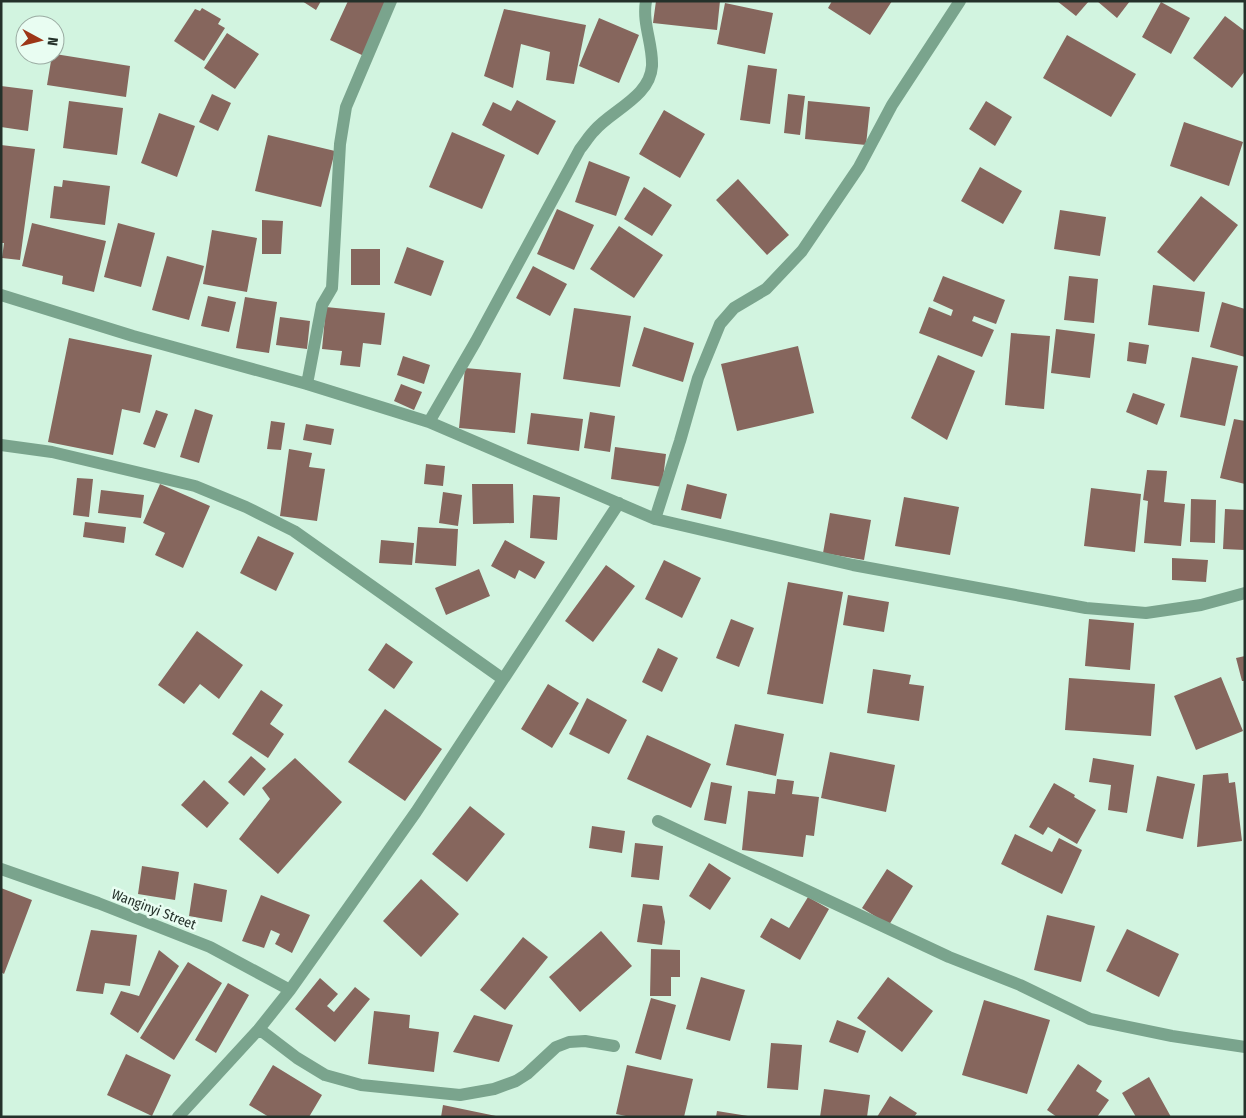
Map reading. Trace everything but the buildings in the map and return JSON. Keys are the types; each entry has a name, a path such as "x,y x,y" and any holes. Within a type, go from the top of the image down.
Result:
{"street":[{"path":"307,384 322,305 332,288 340,144 346,108 391,1"},
{"path":"428,422 476,341 580,149 594,130 643,89 650,77 651,51 645,24 646,1"},
{"path":"655,518 698,378 720,324 734,308 766,289 802,251 859,167 892,105 960,1"},
{"path":"1,295 133,336 307,384 428,422 655,518 853,565 1086,608 1146,613 1202,605 1245,593"},
{"path":"1,445 52,452 195,486 246,506 294,531 503,679"},
{"path":"178,1117 259,1029 290,990 416,812 619,503"},
{"path":"658,821 949,957 1020,985 1090,1018 1172,1036 1245,1047"},
{"name":"Wanginyi Street","path":"1,870 98,903 210,947 290,990"},
{"path":"259,1029 297,1058 325,1075 361,1084 460,1095 494,1089 516,1081 527,1074 556,1047 569,1042 585,1041 614,1046"}]}
